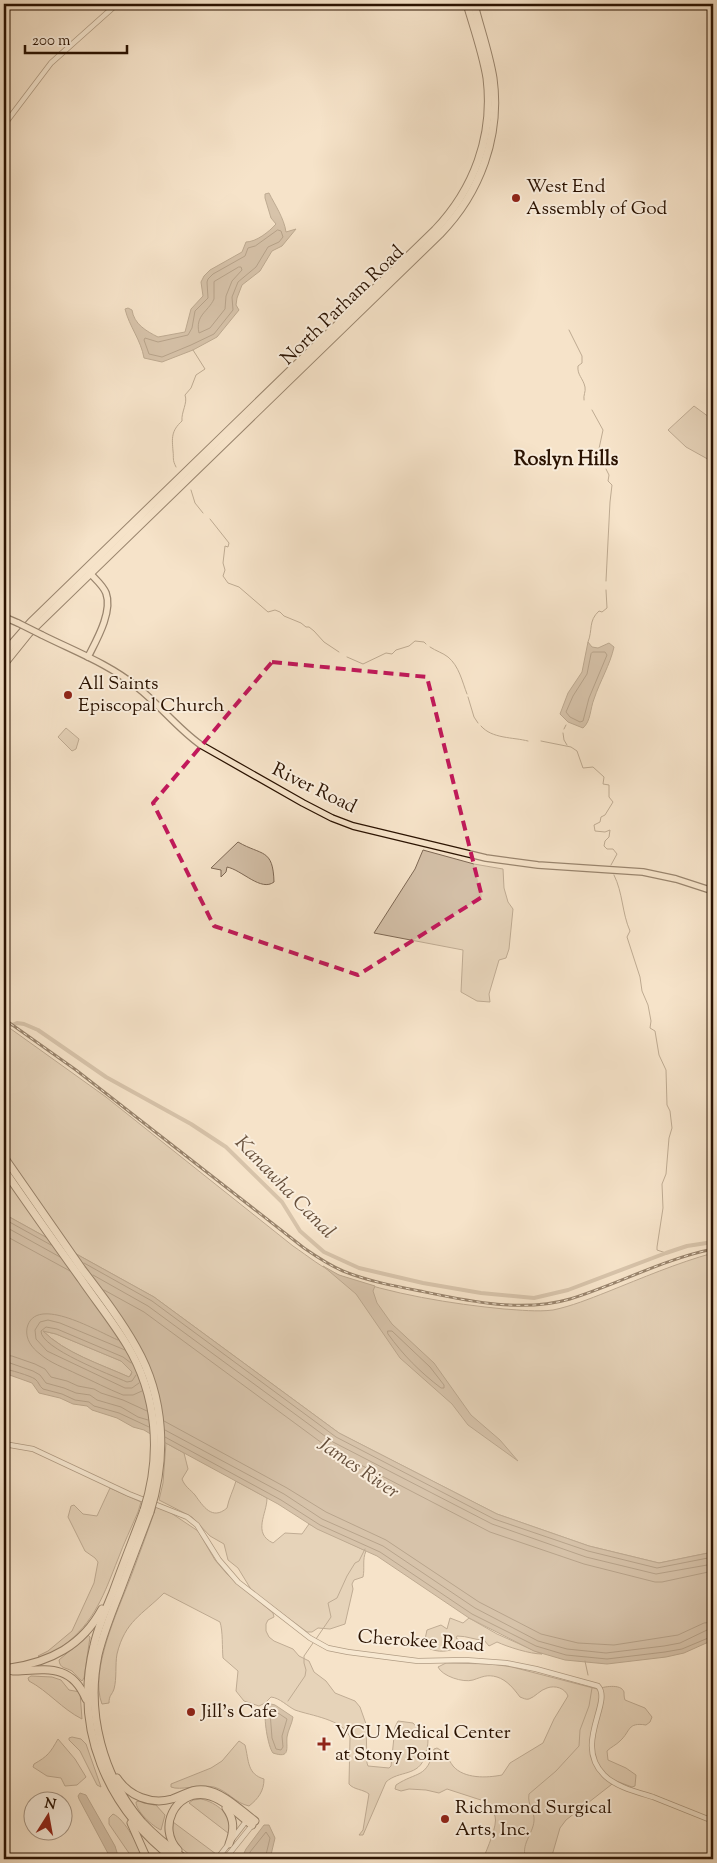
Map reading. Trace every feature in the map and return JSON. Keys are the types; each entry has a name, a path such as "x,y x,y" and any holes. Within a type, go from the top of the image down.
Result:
{"highway":[{"name":"North Parham Road","path":"88,571 435,230 461,198 480,158 486,134 488,106 484,67 467,4"},
{"name":"North Parham Road","path":"88,571 440,234 460,212 484,166 490,147 494,121 495,99 492,75 474,4"},
{"path":"4,653 22,631 88,571"},
{"path":"4,664 26,636 88,571"},
{"path":"4,1157 127,1332 147,1371 158,1405 161,1442 158,1479 98,1655 95,1704 103,1751 114,1780 134,1811 154,1834 186,1859"},
{"path":"4,1170 120,1333 142,1375 153,1416 155,1446 147,1511 98,1617 76,1642 62,1652 45,1660 7,1670"},
{"path":"123,1563 94,1645 89,1669 88,1702 96,1749 104,1772 135,1830 147,1859"},
{"path":"7,1670 65,1673 79,1683 88,1702"},
{"path":"103,1751 121,1783 140,1797 164,1800 193,1791 206,1790 222,1796 251,1821"},
{"path":"115,1794 141,1830 174,1859"},
{"path":"186,1859 175,1847 169,1834 168,1823 174,1808 183,1800 199,1795 213,1797 251,1821"},
{"path":"223,1804 229,1812 232,1823 232,1836 229,1844"}],"main road":[{"path":"88,571 104,589 107,603 104,622 88,657"},
{"name":"River Road","path":"4,617 120,674 201,745 340,822 488,859 538,865 643,872 676,879 713,891"}],"street":[{"path":"4,125 51,63 117,4"},
{"name":"Cherokee Road","path":"4,1444 33,1449 129,1494 187,1516 200,1529 219,1560 238,1582 310,1638 328,1648 418,1661 465,1660 506,1664 536,1669 598,1686 602,1690 603,1696 594,1728 592,1744 595,1760 603,1774 619,1784 713,1821"},
{"path":"217,1859 251,1821"},
{"path":"225,1859 251,1821"}],"highlighted area":[{"path":"272,662 427,677 482,897 358,975 214,926 153,803"}],"shaded area":[{"path":"694,406 713,420 713,432 709,440 713,441 713,462 686,447 668,430"},
{"path":"66,728 79,739 76,749 72,751 58,737"},
{"path":"238,842 265,854 271,863 274,882 263,884 227,867 226,872 221,877 221,870 211,868"},
{"path":"423,850 474,864 503,869 504,888 508,902 513,909 509,949 506,958 499,960 489,994 490,1002 477,1001 461,992 463,950 374,933 415,869"},
{"path":"4,1024 106,1097 293,1246 328,1270 341,1276 400,1293 442,1301 504,1309 547,1311 580,1302 673,1266 713,1253 713,1552 659,1563 589,1546 497,1514 339,1433 154,1297 4,1214"},
{"path":"43,1331 56,1334 121,1361 132,1372 129,1377 72,1352"},
{"path":"166,1443 184,1453 188,1469 182,1479 208,1510 217,1513 227,1508 236,1481 267,1498 262,1529 263,1534 273,1543 285,1533 302,1534 309,1524 366,1551 363,1577 354,1580 352,1584 353,1589 345,1624 330,1629 318,1628 312,1632 307,1632 252,1591 238,1568 228,1560 224,1544 210,1536 192,1517 159,1500 163,1483"},
{"path":"110,1488 141,1502 108,1584 91,1617 74,1637 55,1652 39,1657 72,1631 94,1583 98,1562 85,1551 68,1517 71,1506 74,1505 83,1514 97,1516"},
{"path":"156,1507 168,1511 198,1531 215,1560 227,1574 273,1613 274,1617 268,1620 266,1624 266,1631 269,1637 293,1649 299,1656 309,1661 314,1672 326,1681 335,1693 355,1701 360,1707 366,1724 368,1766 389,1768 391,1766 395,1727 398,1721 413,1723 428,1740 425,1756 418,1767 386,1782 363,1835 359,1835 363,1830 369,1794 349,1784 350,1737 346,1731 334,1722 295,1710 280,1700 271,1697 259,1706 244,1701 236,1691 238,1671 223,1658 220,1622 164,1593 135,1619 125,1634 117,1654 114,1689 109,1703 102,1704 99,1691 99,1675 102,1659 112,1624"},
{"path":"450,1618 463,1623 469,1618 497,1634 542,1654 519,1650 497,1642 489,1646 484,1640 461,1636 456,1638 465,1644 456,1648 448,1651 430,1649 425,1639 427,1630 441,1625 447,1629"},
{"path":"88,1635 90,1637 82,1681 72,1671 62,1666 59,1660"},
{"path":"446,1663 492,1664 512,1667 597,1689 612,1686 619,1687 624,1692 625,1700 645,1708 652,1717 646,1725 632,1726 620,1741 607,1751 608,1760 636,1775 635,1786 632,1787 616,1781 566,1820 560,1828 551,1859 483,1859 492,1837 496,1820 487,1802 447,1789 439,1793 409,1789 401,1791 395,1789 396,1785 424,1770 431,1759 434,1749 437,1748 453,1766 463,1773 476,1777 502,1775 510,1763 543,1743 554,1719 568,1696 562,1689 550,1687 526,1699 520,1697 501,1678 487,1676 469,1681 448,1676 438,1667"},
{"path":"31,1676 52,1677 61,1680 69,1690 80,1692 82,1719 29,1681 28,1678"},
{"path":"72,1737 81,1739 86,1744 101,1787 97,1785 80,1751 69,1740"},
{"path":"58,1739 75,1759 86,1777 77,1785 65,1786 61,1778 47,1776 33,1767 34,1764 48,1754"},
{"path":"239,1741 245,1745 248,1761 254,1774 264,1779 260,1794 249,1806 214,1787 171,1787 171,1784 211,1768 222,1761"},
{"path":"201,1799 213,1803 223,1811 229,1821 228,1833 189,1803 193,1800"},
{"path":"136,1802 155,1804 165,1815 161,1830 149,1822 142,1814"},
{"path":"113,1814 127,1827 144,1859 133,1859 109,1824 109,1818"},
{"path":"173,1822 216,1854 212,1859 195,1859 180,1847 172,1837"}],"water":[{"path":"269,193 286,232 296,229 282,246 272,251 260,271 242,285 236,305 239,310 217,337 193,350 162,362 144,358 125,309 132,310 138,323 145,330 158,337 185,332 191,309 203,296 201,282 204,276 210,270 242,252 246,242 262,236 276,224 271,218 265,198 265,194"},
{"path":"588,642 592,647 598,648 609,643 614,647 594,699 589,718 583,728 568,722 560,714 568,693 582,672"},
{"name":"James River","path":"4,1214 154,1297 339,1433 497,1514 589,1546 659,1563 713,1552 713,1640 684,1653 607,1664 565,1660 534,1651 469,1618 377,1556 317,1529 278,1504 144,1430 133,1427 117,1418 92,1410 87,1406 73,1404 60,1398 39,1393 32,1383 4,1373","holes":["43,1331 56,1334 121,1361 132,1372 131,1375 129,1377 72,1352"]},
{"path":"323,1266 339,1275 375,1286 373,1291 377,1303 392,1324 434,1363 471,1415 500,1440 518,1461 468,1425 452,1404 400,1358 356,1294"},
{"path":"271,1704 293,1717 287,1737 287,1748 283,1755 273,1753 268,1739 265,1713 267,1706"},
{"path":"80,1793 86,1795 115,1846 119,1859 111,1859 79,1799"},
{"path":"264,1825 269,1825 275,1838 270,1859 245,1859 243,1855 246,1849"}],"waterway":[{"path":"569,330 582,356 582,363 578,366 578,369 585,387 584,400"},
{"path":"176,467 173,459 173,435 182,421 186,401 185,395 191,388 196,375 205,369 193,350"},
{"path":"592,410 603,430 597,458 600,462"},
{"path":"606,469 609,475 608,481 612,485 606,581"},
{"path":"191,490 195,503 203,513"},
{"path":"210,519 229,543 228,547 225,546 223,563 225,570 223,576 228,583 239,587 268,612 275,610 309,627 324,642 339,652"},
{"path":"588,642 593,618 599,611 602,612 607,608 606,590"},
{"path":"347,657 363,664 386,653 392,654 396,650 409,646 415,641 426,644"},
{"path":"430,647 452,661 460,674 467,694"},
{"path":"468,697 474,717 478,723"},
{"path":"564,729 566,725"},
{"path":"481,726 497,735 528,741"},
{"path":"563,733 567,745"},
{"path":"541,741 571,747 577,751 583,768 593,767 604,777 603,784 609,785 609,797 613,802 605,815 601,817 600,822 594,825 595,831 605,832 610,830 609,837 605,841 604,846 607,849 613,849 617,854 611,865"},
{"path":"614,875 630,931 627,937 640,977 642,991 648,1005 651,1021 650,1028 655,1031 659,1055 666,1070 667,1105 670,1111 672,1128 669,1138 666,1174 662,1184 663,1208 657,1247 657,1250 666,1253"},
{"name":"Kanawha Canal","path":"4,1028 17,1023 38,1030 106,1077 191,1124 226,1147 282,1202 300,1231 324,1252 359,1268 423,1283 481,1293 534,1298 568,1290 687,1246 713,1242"},
{"path":"316,1639 331,1617 328,1603 337,1598 347,1576 355,1563 359,1561 365,1549"},
{"path":"288,1701 305,1676 304,1656 313,1643"},
{"path":"585,1661 588,1675"},
{"path":"526,1859 526,1844 534,1821 529,1794 556,1771 579,1746 580,1730 589,1706 592,1688"}],"railway":[{"path":"4,1019 76,1070 304,1248 333,1266 362,1278 476,1302 533,1305 570,1299 659,1265 713,1249"}],"place":[{"name":"West End Assembly of God","path":"516,198"},
{"name":"All Saints Episcopal Church","path":"68,695"},
{"name":"Jill's Cafe","path":"191,1712"},
{"name":"VCU Medical Center at Stony Point","path":"324,1744"},
{"name":"Richmond Surgical Arts, Inc.","path":"445,1819"}],"district":[{"name":"Roslyn Hills","path":"566,460"}]}
